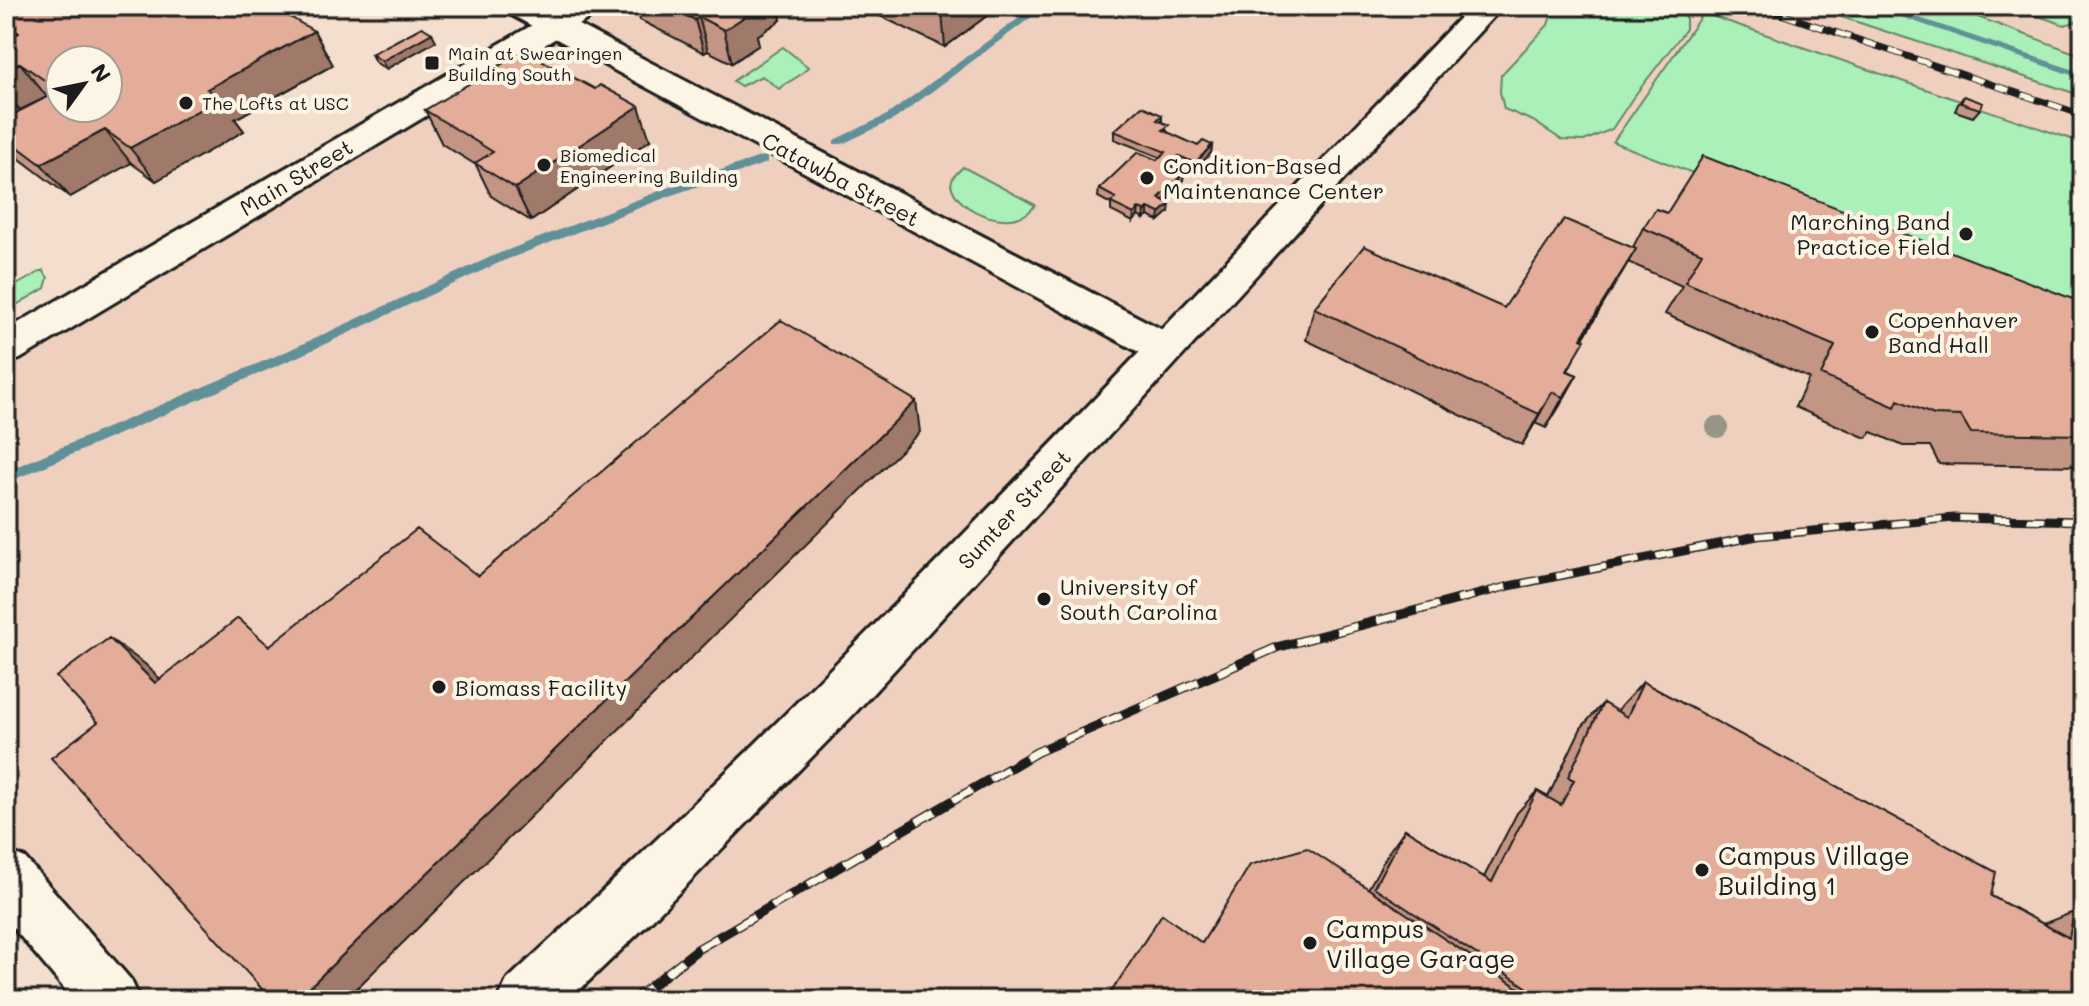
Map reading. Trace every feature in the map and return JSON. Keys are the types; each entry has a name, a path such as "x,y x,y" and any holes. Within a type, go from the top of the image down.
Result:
{"street":[{"name":"Catawba Street","path":"519,6 1164,348"},
{"name":"Main Street","path":"6,349 587,6"},
{"name":"Sumter Street","path":"527,1000 631,903 836,699 1488,6"},
{"path":"6,877 111,1000"}],"shaded area":[{"name":"University of South Carolina","path":"517,6 2083,6 2083,1000 127,1000 6,852 6,346 551,25"}],"green space":[{"path":"1554,6 1666,6 1686,17 1686,29 1612,129 1584,141 1562,140 1533,121 1504,109 1500,92 1501,75 1548,25"},
{"path":"1808,6 1948,6 2083,56 2083,96"},
{"path":"2025,6 2083,6 2083,20 2064,25 2027,12"},
{"name":"Marching Band Practice Field","path":"1703,13 2083,143 2083,325 1613,142"},
{"path":"783,47 808,67 798,77 779,89 762,76 741,86 733,81"},
{"path":"963,167 1035,205 1027,214 1015,218 988,217 975,211 955,195 951,184 953,177"},
{"path":"43,270 48,278 45,288 6,311 6,291"}],"building":[{"path":"6,6 271,6 314,31 207,89 221,98 130,148 105,130 41,164 6,138 6,118 44,99 44,124 124,124 124,44 44,44 44,80 20,63 6,70 6,39 19,33 6,24 9,18 6,16"},
{"path":"668,6 744,6 752,12 724,30"},
{"path":"926,6 952,6 942,13"},
{"path":"422,27 432,33 382,61 371,54"},
{"path":"524,51 595,89 600,85 639,106 515,188 475,163 493,152 425,110"},
{"path":"1964,96 1983,103 1980,109 1961,103"},
{"name":"Condition-Based Maintenance Center","path":"1142,106 1162,115 1157,120 1169,125 1163,130 1198,146 1203,141 1212,145 1195,163 1179,156 1169,166 1184,173 1159,198 1170,204 1160,213 1139,208 1134,214 1111,203 1116,198 1099,189 1138,152 1157,160 1166,152 1114,131"},
{"name":"Copenhaver Band Hall","path":"1703,156 2083,303 2083,435 1971,433 1961,416 1934,415 1898,400 1895,407 1821,375 1835,346 1685,282 1702,253 1643,228 1656,209 1667,213"},
{"path":"1564,219 1636,249 1581,338 1585,340 1567,371 1577,375 1563,397 1552,392 1539,414 1314,308 1364,246 1504,308"},
{"name":"Biomass Facility","path":"781,320 916,401 296,1000 272,1000 51,758 98,722 56,677 109,638 155,683 238,618 269,646 417,529 478,576"},
{"name":"Campus Village Building 1","path":"1643,682 1996,872 1991,896 2069,938 2074,912 2083,917 2083,1000 1546,1000 1374,887 1405,829 1492,882 1537,791 1561,805 1574,780 1568,777 1603,703 1627,717"},
{"name":"Campus Village Garage","path":"1307,848 1537,1000 1106,1000 1162,914 1202,943 1250,865"}],"waterway":[{"path":"838,142 891,117 1041,6"},
{"path":"1874,6 2083,76"},
{"path":"6,477 290,355 499,258 671,191 763,160"}],"railway":[{"path":"1757,6 2083,115"},
{"path":"1457,600 1509,586 1757,536 1954,518 2083,521"},
{"path":"633,1000 698,949 1037,752 1278,647 1464,598"}],"place":[{"name":"Main at Swearingen Building South","path":"432,63"},
{"name":"The Lofts at USC","path":"186,103"},
{"name":"Biomedical Engineering Building","path":"544,165"},
{"name":"Condition-Based Maintenance Center","path":"1147,178"},
{"name":"Marching Band Practice Field","path":"1966,234"},
{"name":"Copenhaver Band Hall","path":"1872,332"},
{"name":"University of South Carolina","path":"1044,599"},
{"name":"Biomass Facility","path":"439,687"},
{"name":"Campus Village Building 1","path":"1702,870"},
{"name":"Campus Village Garage","path":"1310,943"}]}
